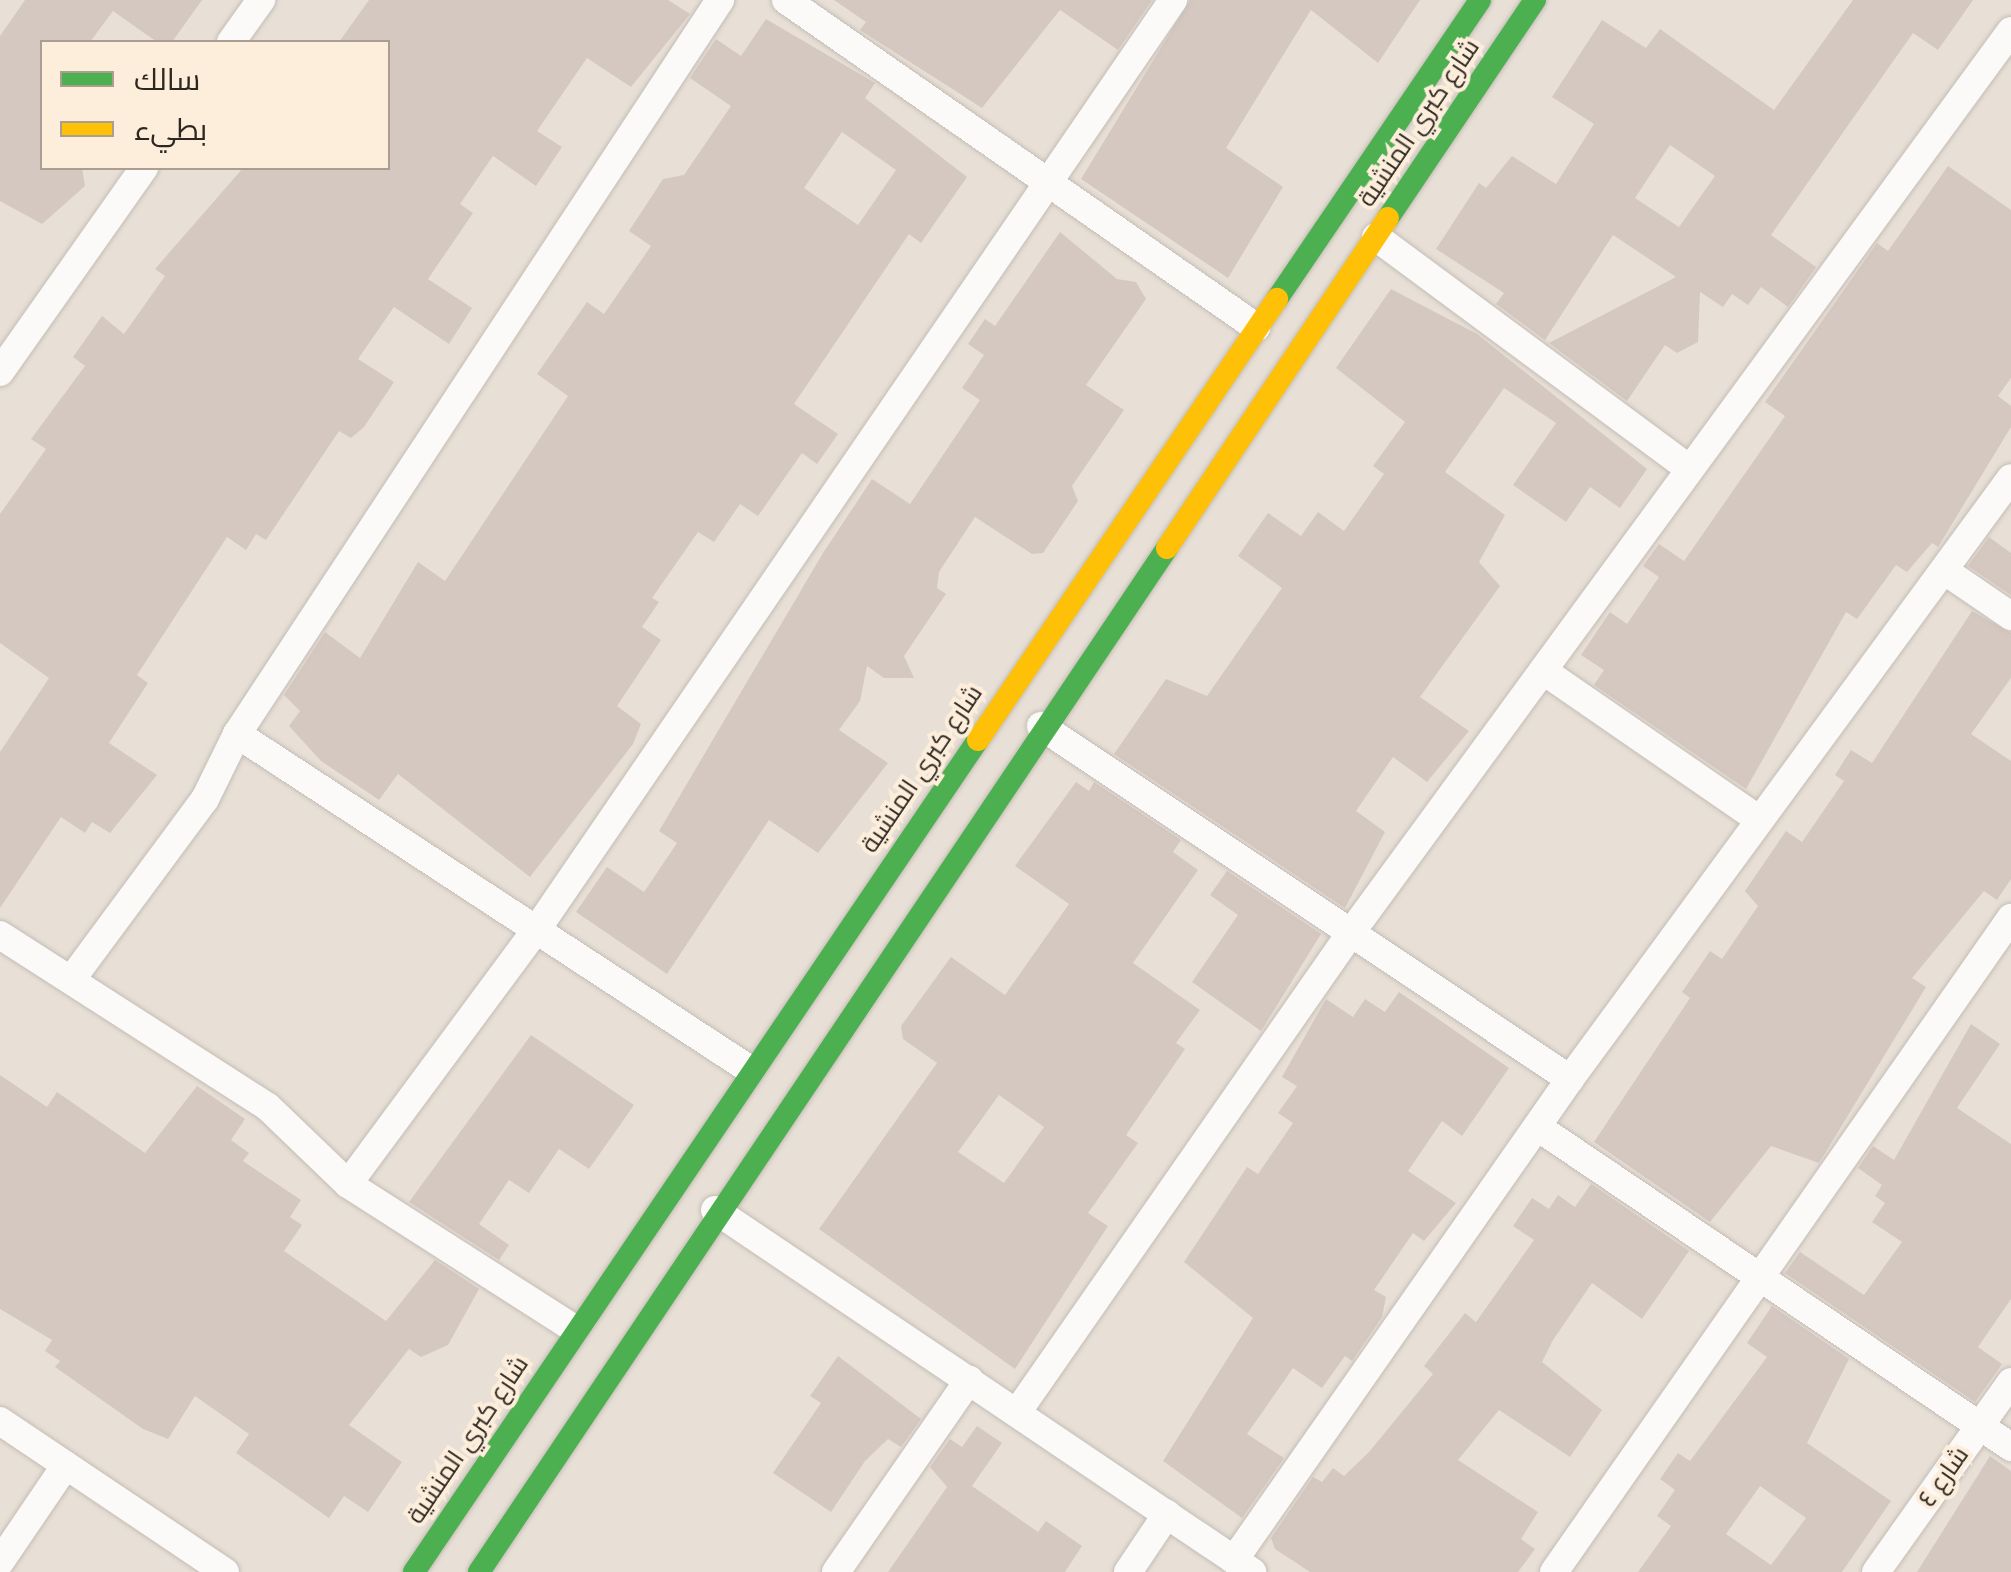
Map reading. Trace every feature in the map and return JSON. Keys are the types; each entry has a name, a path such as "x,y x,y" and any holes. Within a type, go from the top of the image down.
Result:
{"main road":[{"name":"شارع كبري المنشية","path":"414,1572 749,1069 1480,0"},
{"name":"شارع كبري المنشية","path":"479,1572 715,1210 1040,726 1535,0"}],"street":[{"path":"232,40 261,0"},
{"path":"71,980 204,799 237,734 720,0"},
{"path":"786,0 1256,328"},
{"path":"348,1184 537,928 1173,0"},
{"path":"1018,1411 1350,934 2011,30"},
{"path":"0,372 143,170"},
{"path":"1376,237 1690,469"},
{"path":"715,1210 1243,1566 1570,1079 2011,478"},
{"path":"1945,571 2011,616"},
{"path":"1544,672 1758,819"},
{"path":"1040,726 1570,1079"},
{"path":"237,734 749,1069"},
{"path":"1554,1572 1754,1274 2011,918"},
{"path":"0,935 268,1107 348,1184 575,1329"},
{"path":"1538,1128 2011,1448"},
{"path":"836,1572 969,1380"},
{"name":"شارع ٤","path":"1876,1572 2011,1382"},
{"path":"0,1421 225,1572"},
{"path":"0,1562 66,1465"},
{"path":"1128,1572 1166,1514"}],"building":[{"path":"25,0 202,0 173,40 154,40 113,11 91,40 40,40 40,170 82,170 85,186 42,224 0,201 0,36"},
{"path":"369,0 668,0 690,14 631,87 587,58 537,131 562,147 536,186 493,156 460,204 473,213 428,279 472,308 449,344 394,307 358,359 394,382 364,427 351,438 339,431 266,540 256,534 246,550 227,537 137,675 148,683 109,743 157,775 110,833 92,822 85,833 61,817 0,908 0,752 49,678 0,643 0,514 46,449 31,439 85,366 73,357 102,316 124,334 165,276 155,269 241,170 390,170 390,40 340,40"},
{"path":"834,0 1152,0 1118,50 1060,10 982,108 860,30 866,22"},
{"path":"1190,0 1420,0 1378,63 1311,10 1226,148 1283,187 1228,278 1081,179"},
{"path":"1853,0 1973,0 1938,50 1913,33 1771,235 1816,267 1788,307 1761,287 1748,305 1732,294 1723,307 1700,292 1698,342 1677,353 1665,345 1627,401 1549,343 1676,277 1613,235 1545,340 1496,304 1504,293 1436,249 1479,183 1486,188 1512,156 1556,184 1594,124 1552,97 1602,20 1646,48 1660,29 1774,110","holes":["1670,145 1715,176 1679,227 1635,198"]},
{"path":"766,19 875,83 865,98 967,177 921,243 909,234 794,404 838,434 817,464 802,453 758,516 740,504 714,542 698,532 652,598 659,602 642,627 661,640 617,706 641,724 633,744 530,877 398,774 379,800 321,761 289,726 300,711 284,695 325,632 360,658 418,562 445,581 568,396 537,374 587,302 604,314 651,246 629,231 663,179 684,175 731,106 690,78 716,39 741,56","holes":["842,132 896,170 858,225 804,188"]},
{"path":"1948,166 2011,210 2011,378 1998,396 2011,406 2011,427 1938,547 1932,543 1907,572 1896,565 1857,619 1846,612 1746,789 1594,685 1604,670 1581,655 1610,612 1627,624 1659,577 1643,566 1659,544 1684,561 1785,416 1765,402 1877,243 1888,251"},
{"path":"1060,232 1117,279 1136,282 1146,299 1086,385 1124,410 1072,486 1078,501 1043,553 1032,554 975,517 939,572 937,588 946,594 904,656 914,678 884,678 867,666 860,701 839,730 888,763 818,853 769,820 667,974 576,912 607,867 644,892 677,843 659,831 823,553 872,479 910,504 980,400 962,388 984,355 968,344 985,319 995,326"},
{"path":"1391,289 1477,334 1647,469 1620,508 1590,487 1566,522 1513,485 1556,423 1504,388 1445,472 1505,515 1479,562 1500,586 1420,697 1469,731 1427,782 1393,757 1356,811 1385,832 1345,908 1114,754 1166,679 1207,696 1282,588 1238,556 1268,513 1301,536 1318,512 1344,531 1384,474 1373,466 1405,422 1336,368"},
{"path":"1989,537 2011,553 2011,595 1968,566"},
{"path":"1972,611 2011,633 2011,678 1971,734 2011,761 2011,879 1997,900 1984,891 1912,978 1926,987 1819,1163 1771,1146 1710,1222 1594,1142 1690,998 1682,992 1710,951 1722,959 1758,906 1745,891 1786,831 1802,842 1844,781 1835,775 1851,750 1872,763"},
{"path":"1076,782 1089,791 1094,782 1181,840 1173,852 1198,870 1133,963 1200,1010 1176,1043 1185,1049 1126,1135 1138,1143 1088,1213 1108,1226 1015,1369 819,1229 937,1063 903,1039 901,1026 951,957 1005,995 1069,904 1015,866","holes":["999,1095 1044,1127 1004,1183 958,1152"]},
{"path":"1227,871 1321,934 1261,1031 1192,982 1238,915 1210,895"},
{"path":"1399,992 1509,1068 1462,1136 1442,1121 1408,1171 1456,1203 1424,1241 1413,1233 1374,1290 1386,1297 1382,1317 1352,1361 1345,1356 1322,1388 1293,1368 1247,1434 1284,1458 1242,1518 1163,1461 1253,1318 1184,1262 1247,1167 1258,1174 1293,1123 1278,1113 1297,1086 1282,1077 1326,999 1353,1017 1365,999 1385,1012"},
{"path":"1971,1024 2000,1044 1957,1108 2011,1144 2011,1299 1978,1347 2002,1364 1975,1402 1785,1273 1800,1252 1864,1295 1902,1242 1872,1222 1885,1203 1875,1196 1882,1185 1858,1168 1873,1146 1894,1160"},
{"path":"531,1035 634,1105 589,1169 559,1149 529,1193 509,1180 479,1224 509,1245 499,1260 409,1202"},
{"path":"0,1075 47,1107 57,1092 145,1153 197,1086 245,1119 231,1140 249,1153 243,1161 301,1200 290,1217 302,1225 284,1251 386,1321 435,1260 479,1289 448,1345 421,1357 409,1349 349,1425 402,1462 368,1512 344,1496 329,1518 236,1453 249,1434 195,1396 168,1439 143,1429 55,1367 60,1361 45,1351 52,1340 0,1309"},
{"path":"1591,1184 1689,1251 1642,1319 1592,1283 1553,1340 1542,1362 1602,1410 1570,1457 1499,1410 1458,1460 1538,1512 1521,1539 1535,1549 1518,1572 1310,1572 1275,1549 1271,1538 1313,1477 1322,1482 1333,1468 1344,1476 1369,1452 1433,1374 1424,1366 1465,1313 1476,1322 1534,1240 1513,1226 1532,1198 1549,1209 1558,1195 1575,1207"},
{"path":"1772,1306 1849,1359 1807,1443 1891,1501 1842,1572 1638,1572 1671,1526 1657,1516 1675,1490 1660,1479 1678,1453 1690,1461 1767,1357 1747,1343","holes":["1760,1486 1806,1518 1771,1565 1726,1534"]},
{"path":"838,1356 921,1419 901,1447 888,1439 865,1461 831,1512 773,1473 821,1403 810,1396"},
{"path":"977,1426 1002,1443 972,1486 1038,1532 1046,1521 1082,1546 1065,1572 888,1572 947,1487 930,1467 950,1439 962,1447"},
{"path":"1990,1456 2011,1471 2011,1572 1917,1572"}],"traffic: fast":[{"path":"1277,299 1480,0"},
{"path":"1388,218 1535,0"},
{"path":"479,1572 1167,548"},
{"path":"414,1572 978,740"}],"traffic: slow":[{"path":"1167,548 1388,218"},
{"path":"978,740 1277,299"}]}
